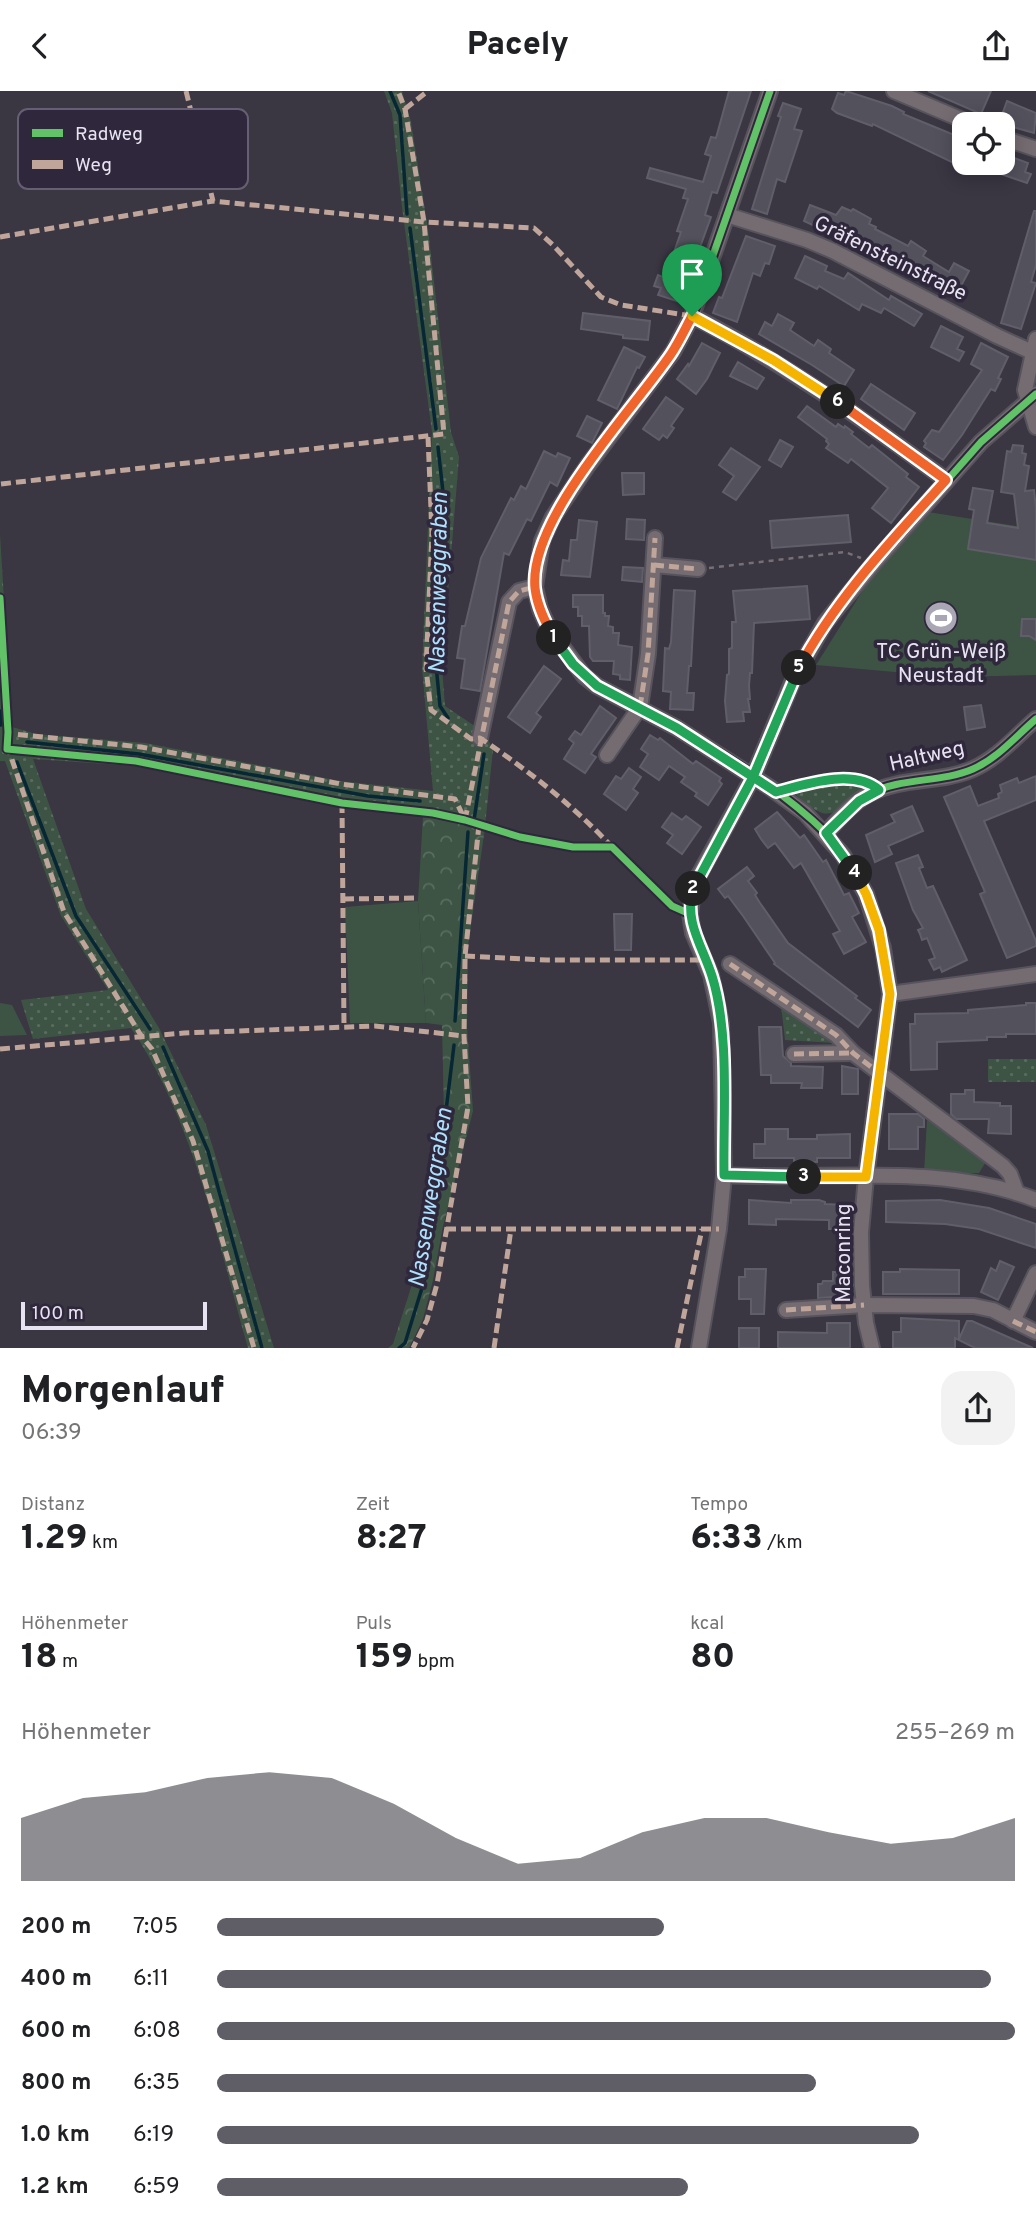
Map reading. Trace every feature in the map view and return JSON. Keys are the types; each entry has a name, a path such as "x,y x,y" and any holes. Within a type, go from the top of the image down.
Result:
{"street":[{"path":"480,738 509,601 519,591 535,586 542,541 553,517 588,465 673,352 692,316 770,91"},
{"path":"894,91 952,116"},
{"path":"1015,142 1036,149"},
{"name":"Gräfensteinstraße","path":"727,215 833,251 996,336 1034,345"},
{"path":"692,316 773,360 856,414 946,480"},
{"path":"1034,345 1025,390 1032,397 1036,427"},
{"path":"699,1348 719,1229 724,1175 721,1023 711,975 693,933 690,899 694,884 753,777 783,701 825,623 946,480 981,442 1032,397"},
{"path":"607,755 640,708 648,654 655,538"},
{"path":"654,565 698,569"},
{"name":"Maconring","path":"535,586 540,609 548,627 573,664 597,686 677,728 805,813 826,833 855,872 873,911 883,948 890,994 878,1073 861,1233 864,1305 872,1348"},
{"name":"Haltweg","path":"826,833 859,801 879,790 939,779 972,769 1002,750 1036,719"},
{"path":"730,964 836,1035 878,1073 1003,1166 1010,1174 1017,1193"},
{"path":"890,994 1036,974"},
{"path":"794,1054 853,1053"},
{"path":"724,1175 954,1180 995,1187 1036,1200"},
{"path":"1013,1321 1036,1273"},
{"path":"786,1310 864,1305 974,1306 993,1310 1036,1332"}],"path":[{"path":"698,569 845,552 874,563"},
{"path":"776,792 824,779 869,781 879,790"}],"green space":[{"path":"384,91 402,91 411,122 428,229 451,432 459,457 442,668 445,706 485,733 493,750 484,835 461,824 423,816 350,808 135,766 33,759 86,909 159,1028 206,1125 274,1348 248,1348 202,1183 188,1143 172,1103 131,1028 33,1039 21,1000 108,990 61,916 5,761 0,761 0,535 12,727 36,734 145,743 340,781 433,791 422,668 432,432 392,113"},
{"name":"TC Grün-Weiß Neustadt","path":"928,512 1036,529 1036,675 951,677 816,665 875,571"},
{"path":"822,782 869,786 839,810 826,814 813,808 792,791"},
{"path":"423,816 461,824 484,835 468,946 467,1027 473,1111 443,1226 423,1319 409,1348 388,1348 393,1344 416,1272 444,1114 442,1025 426,1023 418,901"},
{"path":"418,901 426,1023 350,1023 345,907"},
{"path":"0,1003 12,1005 27,1035 0,1036"},
{"path":"781,1005 835,1043 785,1040"},
{"path":"988,1059 1036,1059 1036,1082 988,1082"},
{"path":"927,1120 987,1160 979,1173 924,1173"}],"building":[{"path":"729,91 751,91 717,193 712,192 705,215 711,217 680,302 658,295 661,288 654,286 658,275 668,279 677,253 674,252 681,232 677,231 688,199 683,198 686,189 647,178 650,168 703,182 711,156 705,154 711,137 716,138"},
{"path":"846,91 892,106 904,112 903,114 952,134 952,162 873,124 872,126 837,113 832,109 838,93 844,95"},
{"path":"928,91 991,91 982,112"},
{"path":"1007,101 1036,113 1034,133 1015,128 1015,112 1003,112"},
{"path":"783,103 801,109 794,129 802,131 785,182 777,179 767,214 752,209"},
{"path":"1015,158 1028,163 1025,172 1031,174 1027,183 1004,175 1015,175"},
{"path":"810,205 836,215 842,207 851,211 853,209 871,219 869,224 876,227 875,229 908,246 911,241 926,251 923,256 949,272 954,263 969,271 955,297 896,266 898,262 804,221"},
{"path":"1034,211 1036,265 1031,282 1036,283 1021,329 1001,323"},
{"path":"746,236 775,246 769,264 765,263 760,276 753,273 737,322 713,313 719,297 722,298"},
{"path":"805,256 827,266 825,271 844,279 848,273 889,300 891,296 922,314 914,326 884,308 881,313 862,304 859,310 819,286 817,289 795,278"},
{"path":"583,313 650,321 648,340 581,329"},
{"path":"778,314 794,323 790,330 814,346 818,340 831,349 829,353 854,370 844,386 759,334 765,322 772,326"},
{"path":"941,326 963,337 957,349 964,352 959,361 931,347"},
{"path":"702,343 720,353 696,394 677,379 688,364 689,366"},
{"path":"981,343 1008,357 998,378 1001,379 995,391 991,389 943,460 924,447 924,441 932,430 939,432 982,370 971,364"},
{"path":"624,347 645,357 639,368 637,367 617,409 598,400"},
{"path":"738,362 764,378 757,389 730,376"},
{"path":"871,384 915,413 904,430 861,399"},
{"path":"666,397 683,409 671,426 674,428 667,438 663,435 659,440 643,429"},
{"path":"807,406 836,427 838,424 844,428 845,426 869,448 872,445 908,474 906,477 919,487 891,523 872,508 888,488 851,459 848,463 826,448 829,444 827,439 798,417"},
{"path":"587,416 602,423 592,443 577,436"},
{"path":"780,440 793,447 781,467 769,460"},
{"path":"1013,445 1023,446 1022,453 1026,454 1024,465 1029,466 1025,491 1034,490 1036,560 968,549 974,510 969,509 973,488 993,491 987,523 1018,528 1014,494 1001,492 1007,451 1011,452"},
{"path":"731,448 760,467 736,500 723,492 734,476 719,465"},
{"path":"544,451 556,457 558,453 570,458 557,486 550,482 531,521 527,519 509,555 504,553 480,691 461,688 465,659 457,658 462,626 465,626 481,558 511,498 514,500 521,486 526,489"},
{"path":"622,473 644,473 644,494 623,495"},
{"path":"848,515 851,542 772,548 770,521"},
{"path":"627,519 645,520 644,540 626,539"},
{"path":"579,520 597,522 590,577 561,575 563,560 569,561 571,540 577,540"},
{"path":"623,567 643,568 642,582 622,580"},
{"path":"807,586 810,619 754,623 748,699 750,712 743,712 744,721 727,722 725,701 729,649 732,648 732,622 736,622 733,591"},
{"path":"674,590 695,591 687,693 694,693 693,710 670,709 671,692 663,691 665,648 669,649 671,642"},
{"path":"573,595 603,595 603,613 609,616 608,626 613,627 613,633 619,633 618,645 632,647 630,680 620,679 620,675 613,674 614,661 593,661 590,657 589,626 582,626 578,607 573,607"},
{"path":"1022,619 1036,619 1036,640 1021,636"},
{"path":"544,666 561,679 536,713 541,717 530,733 508,717"},
{"path":"981,705 985,727 967,730 964,707"},
{"path":"600,706 616,718 591,754 596,757 585,773 564,759 574,743 569,739 575,731 581,735"},
{"path":"650,735 658,740 660,738 693,764 696,761 721,778 719,781 722,784 708,805 681,782 685,777 669,766 659,780 640,767 648,754 641,749"},
{"path":"629,768 641,777 633,789 638,793 626,810 604,794 616,776 621,779"},
{"path":"1036,776 1036,800 984,821 1036,941 1036,946 1007,958 980,894 985,892 944,797 970,786 978,806 999,798 998,794 1002,792 1000,785 1017,778 1019,783"},
{"path":"912,806 923,831 888,846 892,854 875,862 866,835 895,822 891,815"},
{"path":"777,812 800,838 804,835 823,862 826,860 844,895 849,893 859,913 852,917 866,942 844,954 833,934 840,931 801,863 794,868 775,843 768,848 761,839 755,829"},
{"path":"672,813 682,820 686,816 701,827 682,854 667,843 673,835 662,827"},
{"path":"918,855 923,867 919,868 927,888 933,886 967,960 942,972 940,967 934,970 929,960 935,958 927,938 922,940 918,930 923,928 913,910 896,863"},
{"path":"747,867 754,876 748,881 757,893 755,895 788,943 871,1010 858,1027 774,964 743,916 728,896 725,898 718,889"},
{"path":"614,914 632,914 631,950 615,950"},
{"path":"1036,1003 1036,1034 1006,1034 1006,1037 987,1037 987,1040 937,1042 937,1069 911,1070 910,1024 915,1024 915,1014 968,1013 968,1010"},
{"path":"759,1027 781,1027 783,1056 791,1066 823,1067 822,1088 801,1088 802,1083 771,1083 771,1075 761,1075"},
{"path":"842,1066 858,1069 858,1094 842,1094"},
{"path":"965,1090 974,1090 974,1102 1011,1106 1011,1134 988,1133 989,1119 956,1119 951,1114 951,1094 965,1094"},
{"path":"889,1114 918,1114 924,1119 924,1127 918,1127 918,1149 889,1149"},
{"path":"765,1129 788,1129 788,1139 817,1139 817,1135 850,1134 850,1158 817,1158 817,1162 794,1161 794,1158 754,1158 754,1144 765,1144"},
{"path":"749,1200 791,1203 791,1200 819,1200 825,1204 845,1205 845,1229 829,1229 829,1220 776,1219 776,1225 749,1224"},
{"path":"940,1200 989,1208 1036,1224 1036,1248 979,1229 945,1224 886,1222 886,1201"},
{"path":"1000,1261 1014,1267 998,1300 981,1292 991,1268 996,1271"},
{"path":"745,1269 766,1269 764,1314 751,1314 751,1299 739,1299 739,1277 745,1277"},
{"path":"900,1269 959,1270 959,1294 883,1294 883,1272 900,1272"},
{"path":"833,1272 847,1272 847,1296 818,1298 818,1284 833,1281"},
{"path":"901,1318 959,1321 959,1339 967,1321 972,1321 1033,1348 975,1348 955,1338 955,1348 893,1348 893,1332 901,1332"},
{"path":"827,1323 850,1323 850,1348 778,1348 778,1332 827,1333"},
{"path":"739,1328 759,1328 759,1348 739,1348"}],"waterway":[{"name":"Nassenweggraben","path":"390,91 400,115 407,214"},
{"name":"Nassenweggraben","path":"410,228 436,429"},
{"name":"Nassenweggraben","path":"438,447 443,492 436,665 440,706 448,718"},
{"path":"0,711 1,725"},
{"path":"27,742 139,754 368,796 420,801"},
{"name":"Nassenweggraben","path":"474,820 484,754"},
{"path":"17,762 76,916 150,1029"},
{"name":"Nassenweggraben","path":"455,1021 468,832"},
{"name":"Nassenweggraben","path":"399,1348 405,1343 426,1275 454,1045"},
{"path":"163,1047 208,1151 262,1348"}],"marked path":[{"path":"186,91 190,109"},
{"path":"1,484 444,434 424,222 405,109 398,91"},
{"path":"405,109 428,91"},
{"path":"210,189 213,201 424,222 534,228 601,297 621,305 692,316"},
{"path":"0,237 213,201"},
{"path":"428,437 432,533 426,669 431,710 471,739 480,738 533,776 583,818 614,849"},
{"path":"640,707 648,654 655,538"},
{"path":"654,565 698,569"},
{"path":"465,820 509,602 519,591 535,587"},
{"path":"3,733 141,747 341,784 455,799 465,820 479,825 465,956 464,1036 468,1107 437,1284 427,1320 413,1348"},
{"path":"7,745 64,912 152,1049 193,1141 254,1348"},
{"path":"342,803 344,1027"},
{"path":"344,899 414,898"},
{"path":"465,956 547,960 706,960"},
{"path":"730,964 836,1035 853,1053 879,1073"},
{"path":"0,1049 184,1033 375,1026 464,1036"},
{"path":"794,1054 853,1053"},
{"path":"446,1229 719,1229"},
{"path":"494,1348 511,1229"},
{"path":"677,1348 702,1229"},
{"path":"786,1310 864,1305"},
{"path":"1013,1321 1036,1332"}],"cycle path":[{"path":"770,91 692,316 652,379 572,486 551,522 538,556 535,588 545,623 566,656 590,682 726,757 768,785 826,833 851,807 869,794 894,785 973,769 999,753 1036,719"},
{"path":"0,598 7,749 136,761 342,803 433,813 520,837 573,847 612,847 672,906 690,914 694,884 753,777 794,678 825,623 981,442 1036,394"}],"place":[{"name":"TC Grün-Weiß Neustadt","path":"941,618"}],"route":[{"path":"692,316 673,352 588,465 553,517 542,541 535,586 540,609 548,627 584,676 597,686 677,728 753,777 694,884 690,899 693,933 711,975 721,1023 724,1175 866,1177 890,994 883,948 873,911 855,872 826,833 846,811 879,790 869,781 824,779 776,792 753,777 794,678 825,623 946,480 856,414 773,360 692,316"}]}
